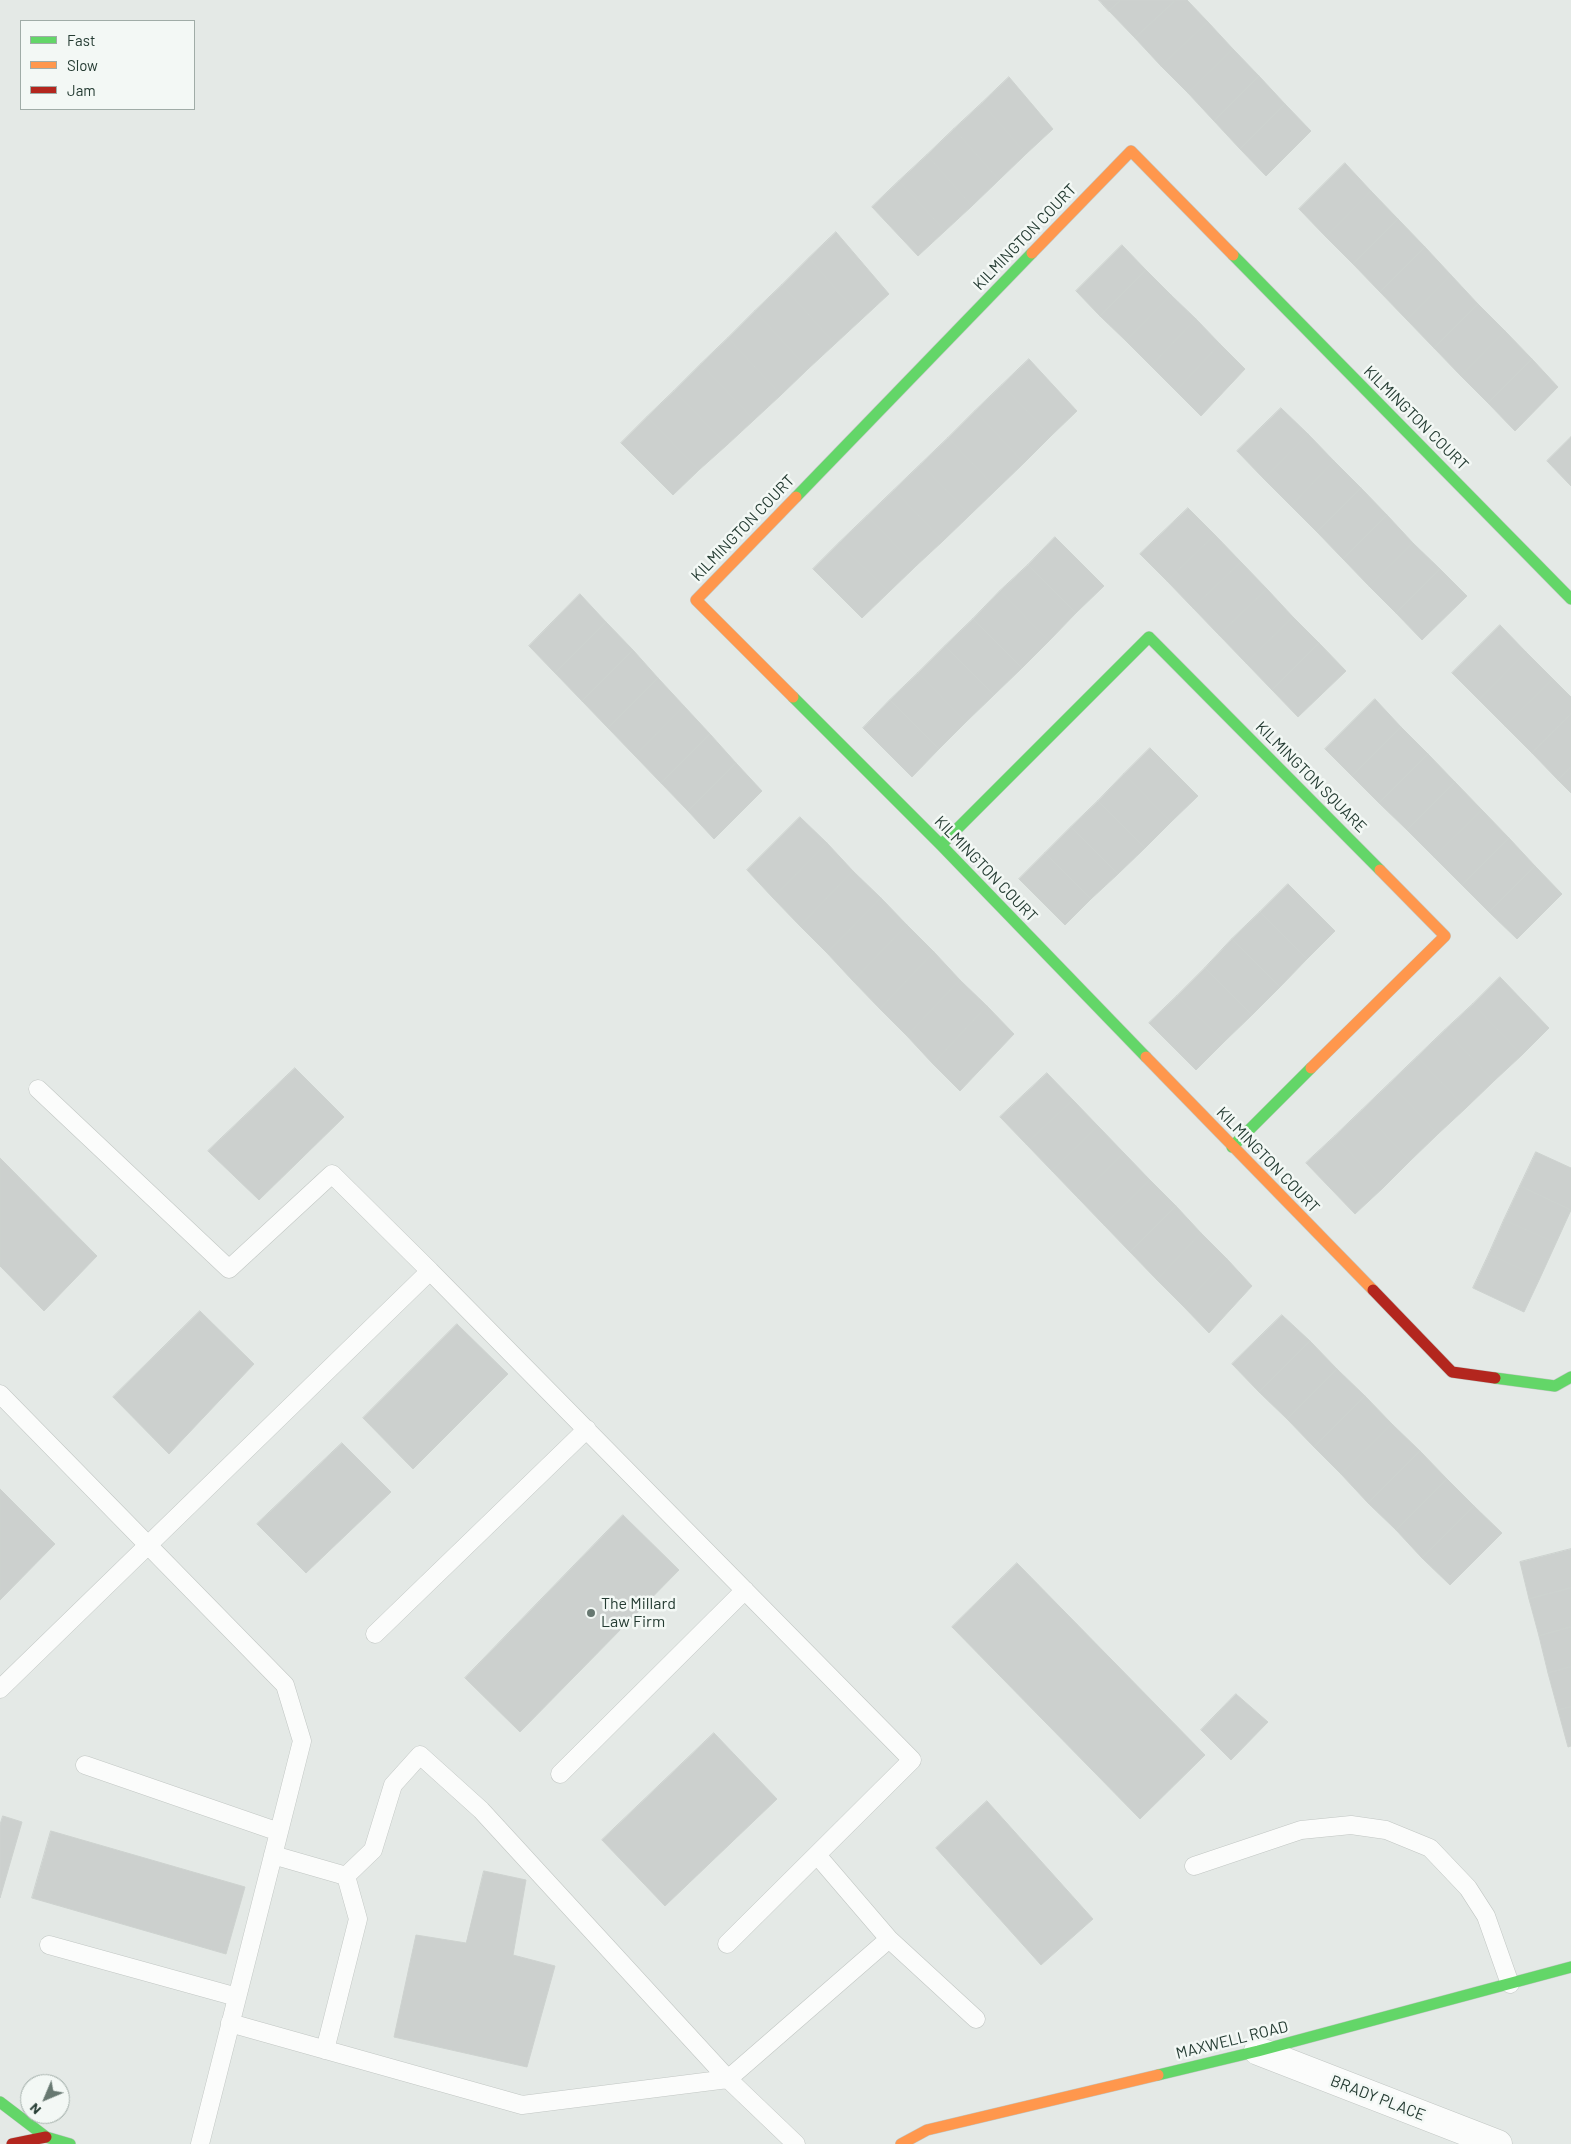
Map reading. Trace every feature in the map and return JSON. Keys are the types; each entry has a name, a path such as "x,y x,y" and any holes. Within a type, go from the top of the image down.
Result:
{"main road":[{"name":"KILMINGTON COURT","path":"1571,598 1131,151 696,600 941,845 1452,1372 1555,1386 1571,1377"},
{"name":"KILMINGTON SQUARE","path":"941,845 1149,637 1445,936 1232,1147"},
{"name":"MAXWELL ROAD","path":"901,2144 927,2130 1258,2051 1571,1967"},
{"path":"0,2102 46,2137 70,2144"},
{"path":"12,2144 46,2137"}],"street":[{"name":"BRADY PLACE","path":"1258,2051 1498,2144"}],"lane":[{"path":"38,1089 229,1269 332,1174 587,1429 912,1760 727,1944"},
{"path":"0,1689 430,1271"},
{"path":"0,1394 285,1685 302,1741 200,2144"},
{"path":"376,1634 587,1429"},
{"path":"560,1774 745,1590"},
{"path":"346,1876 373,1850 393,1785 420,1755 481,1810 579,1919 728,2079 796,2144"},
{"path":"85,1765 279,1832"},
{"path":"1194,1866 1301,1830 1351,1826 1386,1830 1430,1848 1468,1888 1486,1916 1510,1984"},
{"path":"273,1855 346,1876"},
{"path":"817,1855 889,1938 976,2020"},
{"path":"325,2050 358,1919 346,1876"},
{"path":"230,2023 522,2105 728,2079 889,1938"},
{"path":"48,1945 237,1997"}],"building":[{"path":"1099,0 1121,0 1109,11"},
{"path":"1121,0 1176,0 1135,38 1109,11"},
{"path":"1176,0 1187,0 1208,22 1161,66 1135,38"},
{"path":"1208,22 1233,49 1188,93 1161,66"},
{"path":"1233,49 1259,76 1214,121 1188,93"},
{"path":"1259,76 1285,104 1240,149 1214,121"},
{"path":"1009,77 1053,129 1026,154 982,103"},
{"path":"982,103 1026,154 999,180 954,129"},
{"path":"1285,104 1311,131 1266,176 1240,149"},
{"path":"954,129 999,180 972,206 927,155"},
{"path":"927,155 972,206 945,231 899,181"},
{"path":"1345,163 1371,191 1326,237 1299,209"},
{"path":"899,181 945,231 918,256 872,207"},
{"path":"1371,191 1398,219 1353,264 1326,237"},
{"path":"1398,219 1425,247 1380,292 1353,264"},
{"path":"836,232 889,294 862,319 809,258"},
{"path":"1122,245 1146,270 1100,316 1076,291"},
{"path":"1425,247 1451,275 1407,320 1380,292"},
{"path":"809,258 862,319 835,344 782,285"},
{"path":"1146,270 1171,295 1126,341 1100,316"},
{"path":"1451,275 1478,304 1434,348 1407,320"},
{"path":"782,285 835,344 808,369 755,311"},
{"path":"1171,295 1196,319 1151,366 1126,341"},
{"path":"1478,304 1505,331 1461,376 1434,348"},
{"path":"755,311 808,369 781,395 728,338"},
{"path":"1196,319 1220,344 1176,391 1151,366"},
{"path":"1505,331 1532,359 1488,403 1461,376"},
{"path":"728,338 781,395 754,420 701,364"},
{"path":"1220,344 1245,369 1201,416 1176,391"},
{"path":"1029,359 1077,411 1051,436 1002,385"},
{"path":"1532,359 1558,387 1515,431 1488,403"},
{"path":"701,364 754,420 727,445 674,391"},
{"path":"1002,385 1051,436 1024,463 975,411"},
{"path":"674,391 727,445 699,470 647,417"},
{"path":"1281,408 1308,434 1264,479 1237,451"},
{"path":"975,411 1024,463 997,489 948,438"},
{"path":"647,417 699,470 673,495 621,443"},
{"path":"1308,434 1334,461 1291,506 1264,479"},
{"path":"1571,437 1571,486 1547,461"},
{"path":"948,438 997,489 970,515 921,464"},
{"path":"1334,461 1361,488 1317,532 1291,506"},
{"path":"921,464 970,515 943,541 894,490"},
{"path":"1361,488 1387,515 1343,559 1317,532"},
{"path":"894,490 943,541 916,566 867,516"},
{"path":"1188,508 1215,535 1167,581 1140,554"},
{"path":"1387,515 1413,543 1369,586 1343,559"},
{"path":"867,516 916,566 889,592 839,543"},
{"path":"1215,535 1241,562 1193,608 1167,581"},
{"path":"1055,537 1104,586 1076,613 1028,565"},
{"path":"839,543 889,592 862,618 813,569"},
{"path":"1413,543 1440,569 1396,613 1369,586"},
{"path":"1241,562 1267,589 1219,635 1193,608"},
{"path":"1028,565 1076,613 1049,641 1000,591"},
{"path":"1440,569 1467,596 1422,640 1396,613"},
{"path":"1267,589 1293,617 1246,663 1219,635"},
{"path":"1000,591 1049,641 1022,668 973,619"},
{"path":"580,594 606,622 555,673 529,646"},
{"path":"1293,617 1319,643 1272,690 1246,663"},
{"path":"973,619 1022,668 994,695 945,646"},
{"path":"606,622 633,650 582,701 555,673"},
{"path":"1500,625 1526,652 1479,700 1452,673"},
{"path":"1319,643 1346,671 1298,717 1272,690"},
{"path":"945,646 994,695 966,722 918,673"},
{"path":"633,650 658,678 608,728 582,701"},
{"path":"1526,652 1553,679 1505,726 1479,700"},
{"path":"918,673 966,722 939,749 890,700"},
{"path":"658,678 684,706 635,756 608,728"},
{"path":"1553,679 1571,697 1571,714 1532,753 1505,726"},
{"path":"1375,699 1401,727 1352,776 1325,749"},
{"path":"890,700 939,749 912,777 863,728"},
{"path":"684,706 710,734 661,783 635,756"},
{"path":"1571,714 1571,767 1558,780 1532,753"},
{"path":"1401,727 1428,754 1379,803 1352,776"},
{"path":"710,734 736,763 688,811 661,783"},
{"path":"1150,748 1198,796 1171,822 1124,774"},
{"path":"1428,754 1455,782 1407,830 1379,803"},
{"path":"736,763 762,791 714,839 688,811"},
{"path":"1571,767 1571,793 1558,780"},
{"path":"1124,774 1171,822 1145,848 1098,801"},
{"path":"1455,782 1482,810 1434,857 1407,830"},
{"path":"1098,801 1145,848 1118,874 1071,827"},
{"path":"1482,810 1509,838 1462,885 1434,857"},
{"path":"800,817 827,843 773,898 747,870"},
{"path":"1071,827 1118,874 1091,899 1045,853"},
{"path":"1509,838 1535,866 1489,912 1462,885"},
{"path":"827,843 853,871 800,926 773,898"},
{"path":"1045,853 1091,899 1065,925 1019,879"},
{"path":"1535,866 1562,894 1517,939 1489,912"},
{"path":"853,871 881,898 827,953 800,926"},
{"path":"1288,884 1335,931 1307,959 1260,912"},
{"path":"881,898 907,925 853,981 827,953"},
{"path":"1260,912 1307,959 1280,987 1232,939"},
{"path":"907,925 934,952 880,1009 853,981"},
{"path":"1232,939 1280,987 1252,1015 1205,968"},
{"path":"934,952 960,980 907,1036 880,1009"},
{"path":"1205,968 1252,1015 1224,1042 1177,996"},
{"path":"1500,977 1549,1028 1522,1055 1473,1004"},
{"path":"960,980 987,1006 933,1064 907,1036"},
{"path":"1177,996 1224,1042 1196,1070 1149,1023"},
{"path":"1473,1004 1522,1055 1494,1081 1445,1030"},
{"path":"987,1006 1014,1034 960,1091 933,1064"},
{"path":"1445,1030 1494,1081 1466,1108 1417,1057"},
{"path":"1417,1057 1466,1108 1438,1134 1390,1083"},
{"path":"295,1068 344,1117 259,1200 208,1151"},
{"path":"1047,1073 1073,1100 1026,1144 1000,1117"},
{"path":"1390,1083 1438,1134 1410,1161 1362,1110"},
{"path":"1073,1100 1098,1126 1052,1171 1026,1144"},
{"path":"1362,1110 1410,1161 1383,1188 1335,1136"},
{"path":"1098,1126 1124,1153 1078,1198 1052,1171"},
{"path":"1335,1136 1383,1188 1355,1214 1306,1163"},
{"path":"1536,1152 1571,1168 1571,1210 1520,1186"},
{"path":"1124,1153 1150,1180 1104,1225 1078,1198"},
{"path":"0,1158 97,1256 44,1311 0,1266"},
{"path":"1150,1180 1176,1206 1130,1252 1104,1225"},
{"path":"1520,1186 1571,1210 1556,1243 1504,1220"},
{"path":"1176,1206 1201,1233 1157,1280 1130,1252"},
{"path":"1504,1220 1556,1243 1540,1278 1489,1254"},
{"path":"1201,1233 1227,1259 1183,1306 1157,1280"},
{"path":"1489,1254 1540,1278 1524,1312 1473,1288"},
{"path":"1227,1259 1252,1286 1209,1333 1183,1306"},
{"path":"200,1311 254,1364 169,1454 113,1397"},
{"path":"1282,1315 1310,1341 1259,1392 1232,1364"},
{"path":"457,1324 508,1374 413,1469 363,1418"},
{"path":"1310,1341 1337,1369 1287,1419 1259,1392"},
{"path":"1337,1369 1365,1396 1314,1447 1287,1419"},
{"path":"1365,1396 1392,1424 1341,1474 1314,1447"},
{"path":"1392,1424 1420,1451 1368,1503 1341,1474"},
{"path":"342,1443 391,1492 306,1573 257,1524"},
{"path":"1420,1451 1447,1479 1396,1530 1368,1503"},
{"path":"1447,1479 1474,1506 1422,1558 1396,1530"},
{"path":"0,1489 55,1544 0,1600"},
{"path":"1474,1506 1502,1533 1450,1585 1422,1558"},
{"path":"623,1515 679,1570 520,1732 465,1678"},
{"path":"1571,1549 1571,1588 1529,1599 1520,1562"},
{"path":"1017,1563 1205,1755 1140,1819 952,1627"},
{"path":"1571,1588 1571,1627 1539,1636 1529,1599"},
{"path":"1571,1627 1571,1667 1548,1673 1539,1636"},
{"path":"1571,1667 1571,1707 1558,1710 1548,1673"},
{"path":"1236,1694 1268,1722 1231,1760 1201,1730"},
{"path":"1571,1707 1571,1746 1568,1747 1558,1710"},
{"path":"714,1733 777,1799 665,1906 602,1840"},
{"path":"987,1801 1093,1919 1041,1965 936,1848"},
{"path":"3,1816 22,1822 0,1898 0,1825"},
{"path":"51,1831 245,1887 226,1954 32,1898"},
{"path":"484,1871 526,1880 513,1955 555,1966 527,2067 394,2037 416,1935 466,1943"}],"traffic: fast":[{"path":"796,497 1032,253"},
{"path":"1233,255 1571,599"},
{"path":"941,845 1149,637 1380,870"},
{"path":"793,697 941,845 1146,1057"},
{"path":"1232,1147 1311,1068"},
{"path":"1495,1378 1555,1386 1571,1377"},
{"path":"1158,2075 1258,2051 1571,1967"},
{"path":"0,2102 46,2137 70,2144"}],"traffic: slow":[{"path":"1032,253 1131,151 1233,255"},
{"path":"793,697 696,600 796,497"},
{"path":"1311,1068 1445,936 1380,870"},
{"path":"1146,1057 1373,1290"},
{"path":"901,2144 927,2130 1158,2075"}],"traffic: jam":[{"path":"1373,1290 1452,1372 1495,1378"},
{"path":"12,2144 46,2137"}],"place":[{"name":"The Millard Law Firm","path":"591,1613"}]}
